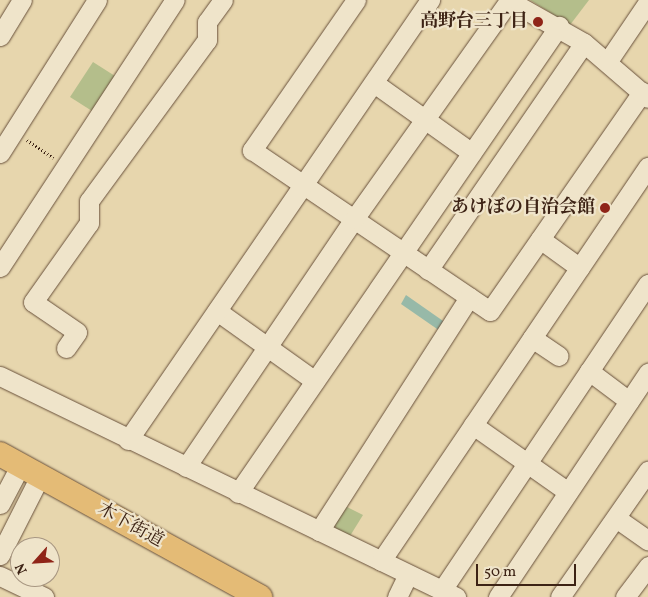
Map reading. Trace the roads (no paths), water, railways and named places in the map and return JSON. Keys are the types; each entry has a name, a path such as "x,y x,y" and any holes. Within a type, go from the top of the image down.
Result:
{"main road":[{"name":"木下街道","path":"0,454 260,597"}],"street":[{"path":"0,36 22,0"},
{"path":"0,153 7,127 97,0"},
{"path":"0,267 65,165 175,0"},
{"path":"66,348 78,332 33,302 89,223 89,201 207,40 207,22 223,0"},
{"path":"186,468 354,219 509,0 559,26 584,43 608,61 645,95 490,311 469,298 404,253 354,219 304,186 252,150 356,0"},
{"path":"128,440 430,0"},
{"path":"608,61 648,2"},
{"path":"238,493 559,26"},
{"path":"428,270 584,43"},
{"path":"374,83 472,152"},
{"path":"381,561 648,167"},
{"path":"540,239 580,268"},
{"path":"0,376 128,440 449,594 528,463 648,284"},
{"path":"319,532 469,298"},
{"path":"217,311 315,381"},
{"path":"532,338 559,356"},
{"path":"589,371 629,401"},
{"path":"498,597 648,373"},
{"path":"473,425 568,492"},
{"path":"0,504 30,471"},
{"path":"0,555 30,471"},
{"path":"560,597 648,471"},
{"path":"616,518 648,540"},
{"path":"625,597 648,566"},
{"path":"397,597 408,574"},
{"path":"0,576 44,597"}],"place":[{"name":"高野台三丁目","path":"538,22"},
{"name":"あけぼの自治会館","path":"605,208"}]}
